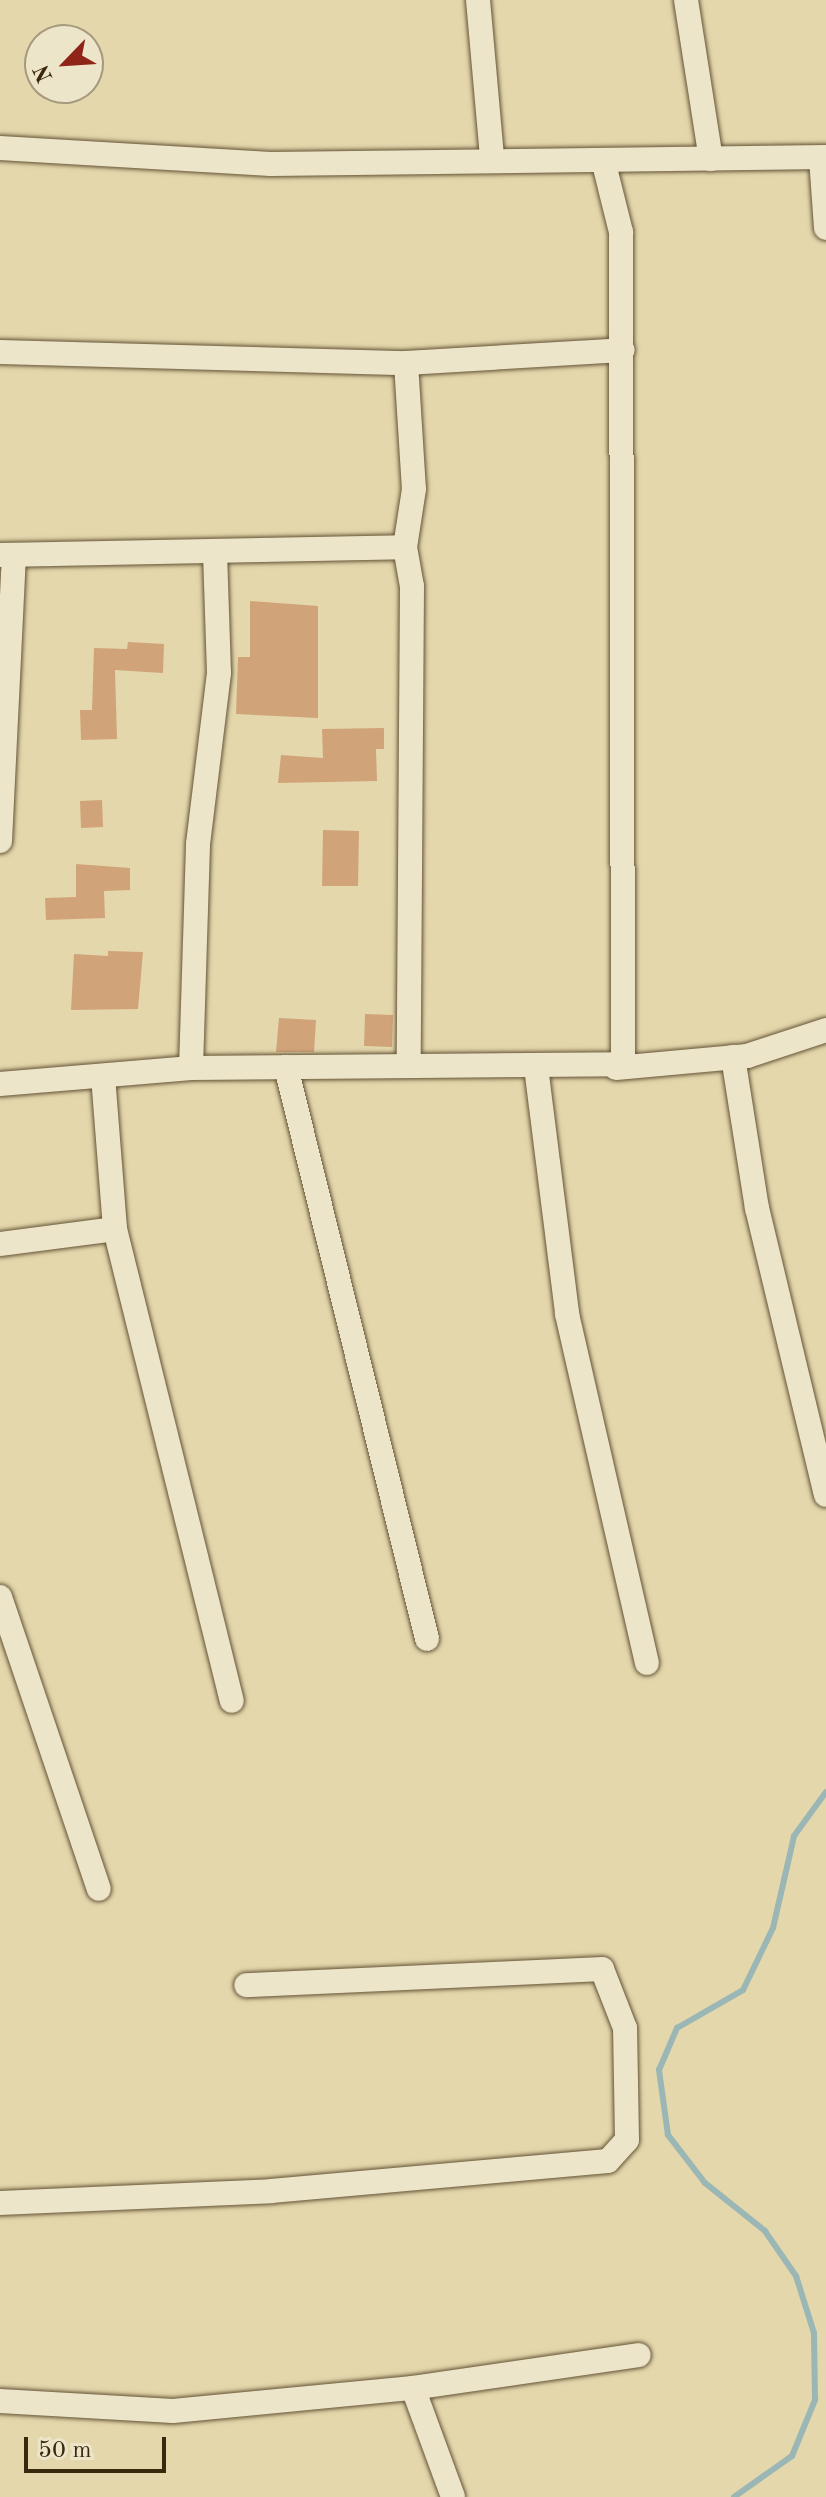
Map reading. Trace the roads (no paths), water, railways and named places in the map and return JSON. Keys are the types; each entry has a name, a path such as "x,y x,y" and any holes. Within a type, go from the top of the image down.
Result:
{"street":[{"path":"478,0 492,158"},
{"path":"686,0 711,159"},
{"path":"0,148 271,164 492,158 823,158 826,228"},
{"path":"603,160 621,232 623,350 625,1057 616,1068"},
{"path":"0,352 406,363 623,350"},
{"path":"406,363 414,489 405,547 412,586 409,1064"},
{"path":"0,841 7,555 405,547"},
{"path":"191,1068 198,844 219,673 215,552"},
{"path":"0,1084 191,1068 409,1064 616,1068 733,1057 826,1030"},
{"path":"733,1057 757,1208 826,1495"},
{"path":"286,1067 427,1639"},
{"path":"536,1067 567,1314 647,1663"},
{"path":"103,1076 115,1229 232,1701"},
{"path":"0,1244 115,1229"},
{"path":"0,1597 99,1889"},
{"path":"0,2203 271,2191 608,2161 627,2140 625,2028 602,1969 246,1985"},
{"path":"0,2401 173,2411 413,2388 639,2355"},
{"path":"413,2388 453,2497"}],"waterway":[{"path":"734,2497 792,2456 815,2400 814,2333 796,2276 765,2231 705,2183 668,2135 659,2070 677,2028 743,1990 773,1928 794,1836 826,1792"}]}
